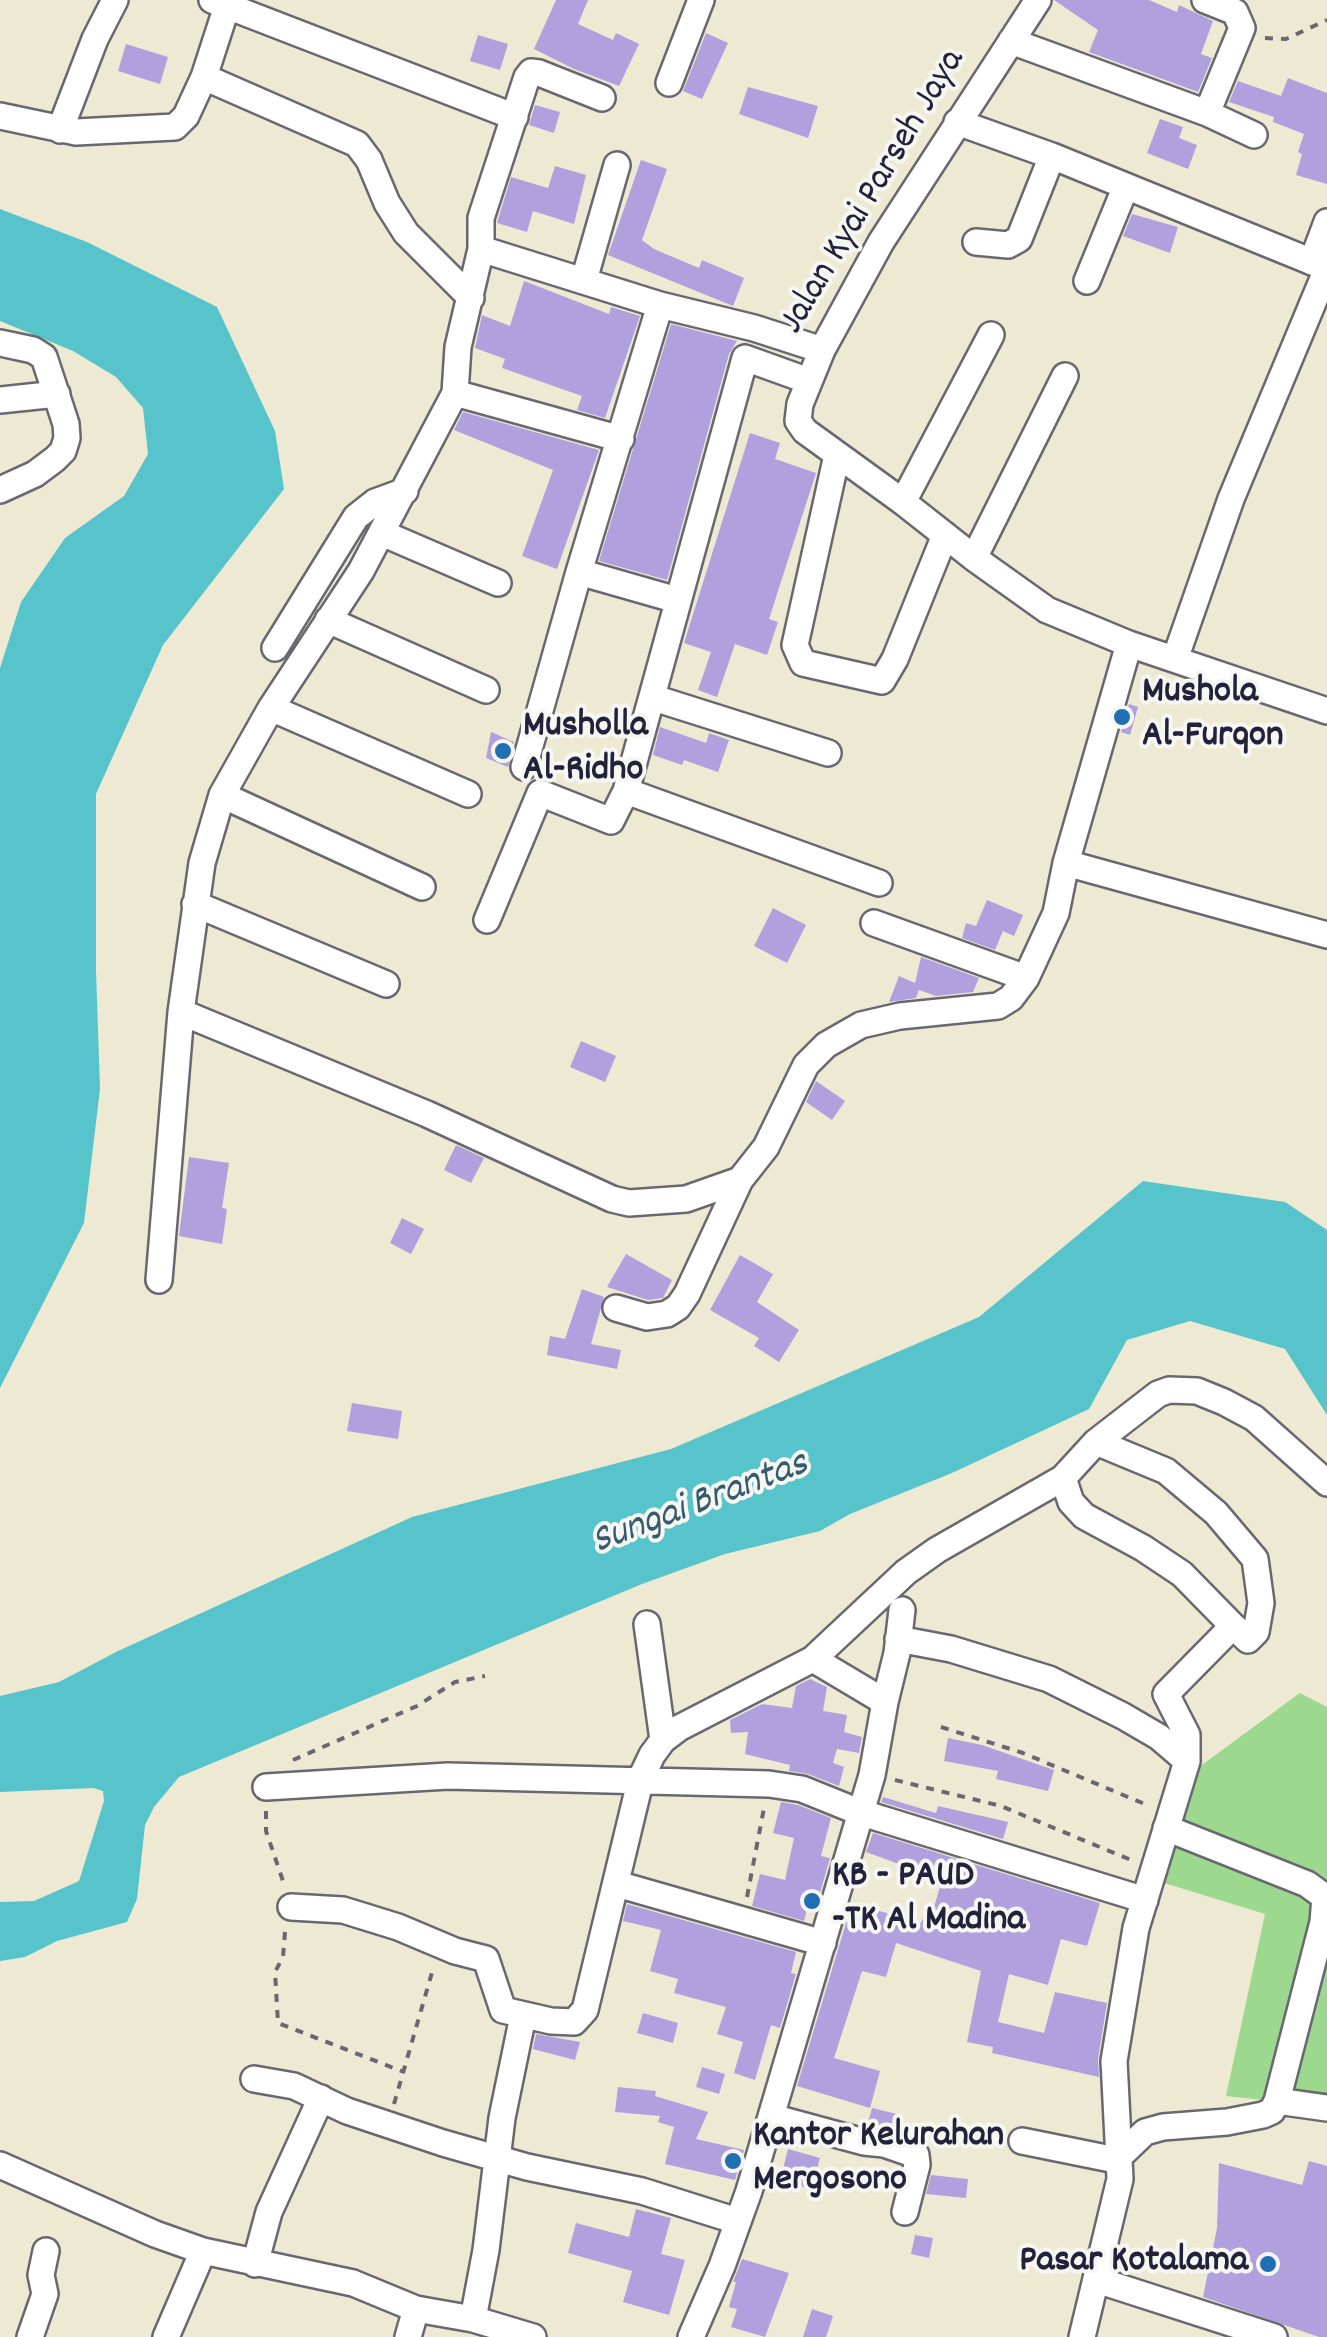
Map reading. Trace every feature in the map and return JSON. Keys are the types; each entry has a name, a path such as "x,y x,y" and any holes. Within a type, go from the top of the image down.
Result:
{"street":[{"path":"60,130 95,39 115,0"},
{"path":"670,84 701,0"},
{"name":"Jalan Kyai Parseh Jaya","path":"1038,0 881,242 822,350 808,382 798,421 805,431 1047,610 1130,644 1327,711"},
{"path":"1205,0 1235,12 1242,28 1207,112"},
{"path":"0,116 60,130 111,132 175,126 186,116 204,77 219,3 515,117"},
{"path":"1011,41 1207,112 1254,135"},
{"path":"159,1280 181,1012 195,904 202,863 222,795 271,708 382,533 455,393 458,347 481,250 481,218 526,78 531,72 602,98"},
{"path":"204,77 357,144 406,233 471,298"},
{"path":"957,122 1052,156 1322,266"},
{"path":"976,242 1008,245 1018,240 1052,156"},
{"path":"584,280 618,165"},
{"path":"1086,281 1126,186"},
{"path":"1175,659 1322,266 1327,222"},
{"path":"481,250 822,350"},
{"path":"524,767 578,572 660,305"},
{"path":"487,920 540,793 611,821 626,791 754,328"},
{"path":"903,502 991,335"},
{"path":"0,343 41,354 68,432 63,451 34,474 0,490"},
{"path":"745,358 808,382"},
{"path":"974,558 1065,376"},
{"path":"455,393 621,439"},
{"path":"0,400 57,394"},
{"path":"837,455 796,637 796,653 803,663 882,681 895,659 945,535"},
{"path":"275,648 356,518 375,502 405,491"},
{"path":"382,533 498,583"},
{"path":"578,572 677,600"},
{"path":"328,620 486,690"},
{"path":"616,1308 647,1318 678,1307 688,1294 740,1180 766,1146 806,1064 826,1044 861,1025 900,1016 998,1006 1011,998 1026,978 1052,924 1130,644"},
{"path":"654,698 828,753"},
{"path":"271,708 468,794"},
{"path":"626,791 879,883"},
{"path":"222,795 422,887"},
{"path":"1066,863 1327,935"},
{"path":"195,904 386,984"},
{"path":"874,923 1026,978"},
{"path":"181,1012 426,1114 612,1199 630,1204 686,1199 740,1180"},
{"path":"291,1907 343,1910 488,1960 503,2010 574,2022 585,2010 641,1778 652,1755 679,1728 814,1659 906,1572 1063,1478 1096,1442 1158,1394 1169,1390 1197,1392 1254,1418 1327,1483"},
{"path":"1063,1478 1071,1502 1084,1516 1182,1574 1248,1640 1256,1632 1261,1603 1254,1559 1216,1513 1166,1471 1096,1442"},
{"path":"691,2337 737,2222 772,2117 872,1775 902,1610"},
{"path":"647,1624 664,1740"},
{"path":"1082,2337 1116,2202 1122,2155 1114,2061 1136,1928 1187,1761 1187,1735 1166,1694 1233,1626"},
{"path":"898,1639 950,1649 1049,1679 1124,1716 1159,1737 1187,1761"},
{"path":"814,1659 885,1702"},
{"path":"266,1787 448,1776 769,1784 802,1789 859,1812 1145,1900"},
{"path":"1022,2141 1100,2158 1122,2155 1145,2132 1264,2115 1272,2111 1277,2101 1323,1922 1325,1897 1307,1884 1168,1822"},
{"path":"616,1884 823,1943"},
{"path":"473,2319 523,2016"},
{"path":"254,2079 294,2086 394,2126 497,2157 642,2191 737,2222"},
{"path":"255,2264 269,2212 321,2098"},
{"path":"1277,2101 1327,2108"},
{"path":"772,2117 884,2144 916,2156 906,2212"},
{"path":"0,2165 203,2252 352,2283 416,2309 473,2319 534,2337"},
{"path":"30,2337 44,2294 46,2251"},
{"path":"166,2337 203,2252"},
{"path":"1097,2280 1264,2335"},
{"path":"408,2337 416,2309"}],"path":[{"path":"1242,28 1276,40 1327,20"},
{"path":"294,1760 417,1706 455,1682 484,1676"},
{"path":"941,1727 1023,1753 1168,1822"},
{"path":"872,1775 1001,1806 1154,1870"},
{"path":"742,1918 769,1784"},
{"path":"266,1787 266,1830 291,1907 284,1957 275,1972 278,2024 404,2072"},
{"path":"394,2126 394,2102 440,1945"}],"green space":[{"path":"1300,1693 1327,1707 1327,2107 1226,2096 1265,1914 1161,1882 1179,1799 1189,1801 1199,1767"}],"water":[{"path":"0,209 87,242 217,307 275,431 284,489 163,645 96,794 100,1089 84,1223 0,1388 0,668 21,602 65,538 124,496 148,454 143,408 116,377 73,351 0,321"},
{"name":"Sungai Brantas","path":"1143,1181 1285,1202 1327,1230 1327,1415 1285,1349 1190,1321 1127,1340 1089,1409 952,1473 850,1514 820,1531 725,1554 642,1584 179,1777 154,1807 145,1825 137,1899 127,1922 57,1941 25,1957 0,1961 0,1902 34,1901 79,1881 104,1801 103,1791 93,1788 0,1792 0,1696 59,1682 118,1651 412,1517 671,1449 979,1317"}],"building":[{"path":"556,0 588,0 578,24 613,40 616,33 639,44 619,86 534,49"},
{"path":"1054,0 1149,0 1177,12 1179,5 1213,21 1201,54 1212,58 1198,92 1089,52 1098,30"},
{"path":"706,33 728,43 702,99 683,91"},
{"path":"478,35 508,44 500,70 470,61"},
{"path":"126,44 168,57 160,84 118,71"},
{"path":"1288,78 1327,93 1327,184 1296,175 1304,134 1273,122 1274,117 1229,102 1238,81 1281,96"},
{"path":"748,87 818,106 808,138 739,114"},
{"path":"535,105 560,112 554,133 529,125"},
{"path":"1160,119 1183,127 1179,138 1197,145 1188,169 1147,153"},
{"path":"641,160 667,169 642,240 699,268 702,260 744,278 733,306 608,255"},
{"path":"555,166 586,175 574,224 533,211 527,232 497,223 511,177 548,188"},
{"path":"1132,214 1178,227 1170,253 1123,236"},
{"path":"524,281 609,314 611,307 640,316 605,418 577,410 582,396 502,368 505,359 475,348 482,315 510,326"},
{"path":"671,324 737,341 729,354 667,580 599,561"},
{"path":"463,412 599,450 557,569 522,556 553,470 454,430"},
{"path":"750,433 780,443 775,459 816,473 769,619 778,622 767,655 735,644 717,697 698,690 711,652 684,643"},
{"path":"1129,704 1138,707 1130,735 1121,732"},
{"path":"660,727 706,743 709,733 729,740 718,772 684,760 682,765 653,755"},
{"name":"Musholla Al-Ridho","path":"491,732 514,742 508,767 486,758"},
{"path":"987,900 1023,915 1014,936 1003,931 995,950 962,938 966,923 976,926"},
{"path":"773,908 806,925 787,963 754,946"},
{"path":"921,957 979,978 973,992 936,996 919,990 916,998 889,1002 899,976 915,983"},
{"path":"581,1041 616,1056 605,1082 570,1067"},
{"path":"816,1081 845,1101 832,1120 806,1102"},
{"path":"456,1145 484,1158 471,1183 444,1170"},
{"path":"189,1157 229,1163 222,1208 227,1209 222,1244 179,1236"},
{"path":"402,1218 424,1229 411,1254 390,1243"},
{"path":"626,1254 672,1280 663,1298 648,1300 607,1287"},
{"path":"740,1255 773,1274 757,1302 799,1330 779,1362 754,1346 759,1338 710,1310"},
{"path":"582,1289 604,1297 591,1344 621,1350 617,1369 547,1355 550,1336 565,1339"},
{"path":"352,1403 402,1411 398,1439 347,1431"},
{"path":"810,1679 827,1687 823,1711 847,1715 844,1732 862,1737 859,1753 837,1749 833,1763 844,1767 839,1786 789,1771 790,1765 745,1754 748,1732 731,1733 730,1720 762,1704 792,1708 796,1686"},
{"path":"948,1738 982,1745 1054,1770 1048,1791 996,1779 998,1771 944,1761"},
{"path":"883,1797 936,1813 938,1806 1008,1822 1003,1839 881,1802"},
{"path":"781,1802 831,1818 821,1856 830,1858 815,1910 807,1909 804,1921 752,1906 760,1874 785,1880 794,1838 773,1833"},
{"path":"873,1833 1100,1903 1087,1946 1061,1939 1048,1985 1009,1974 998,2022 1044,2033 1055,1992 1107,2003 1099,2077 992,2053 993,2047 967,2042 981,1971 896,1943 886,1977 862,1971 834,2058 880,2071 870,2108 797,2086 852,1903 921,1923 923,1918 930,1921 941,1883 916,1876 918,1871 866,1852"},
{"path":"627,1904 796,1952 791,1973 796,1974 780,2028 771,2025 755,2080 734,2073 743,2042 717,2034 726,2007 674,1993 678,1979 650,1971 661,1930 623,1921"},
{"path":"643,2013 678,2023 673,2043 637,2033"},
{"path":"536,2034 580,2042 575,2060 533,2049"},
{"path":"702,2067 725,2074 719,2094 696,2087"},
{"path":"618,2087 656,2091 655,2096 708,2112 696,2139 744,2150 735,2180 665,2164 674,2127 658,2122 660,2116 615,2112"},
{"path":"872,2108 901,2115 896,2131 867,2126"},
{"path":"788,2149 820,2158 811,2189 780,2181"},
{"name":"Pasar Kotalama","path":"1309,2161 1327,2166 1327,2337 1203,2297 1217,2228 1219,2163 1302,2185"},
{"path":"931,2175 968,2179 966,2198 926,2194"},
{"path":"636,2209 671,2218 661,2254 685,2260 669,2315 623,2302 632,2271 568,2253 576,2223 629,2237"},
{"path":"915,2235 933,2238 929,2258 911,2254"},
{"path":"742,2259 789,2273 765,2337 731,2327 737,2309 729,2307 733,2282"},
{"path":"812,2309 833,2316 826,2337 803,2337"}],"place":[{"name":"Mushola Al-Furqon","path":"1122,717"},
{"name":"Musholla Al-Ridho","path":"503,751"},
{"name":"KB - PAUD -TK Al Madina","path":"812,1901"},
{"name":"Kantor Kelurahan Mergosono","path":"733,2161"},
{"name":"Pasar Kotalama","path":"1268,2264"}]}
